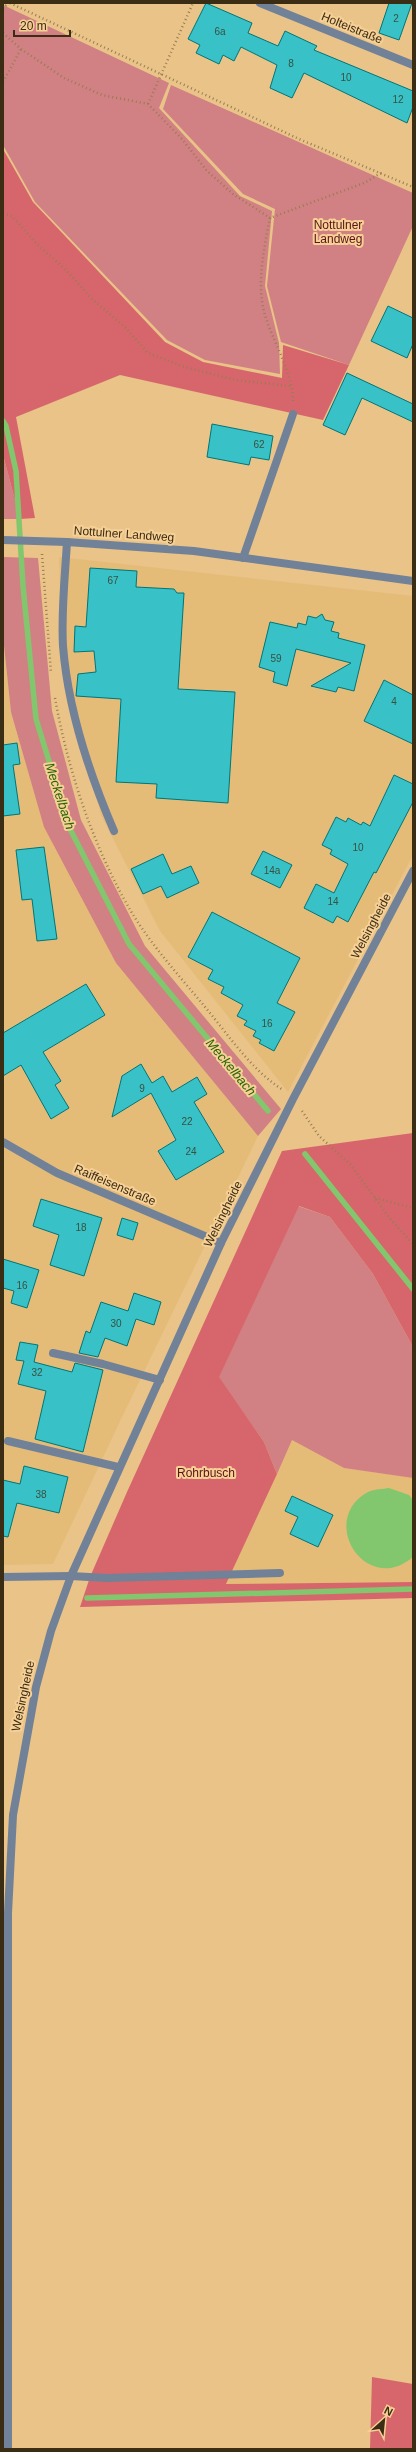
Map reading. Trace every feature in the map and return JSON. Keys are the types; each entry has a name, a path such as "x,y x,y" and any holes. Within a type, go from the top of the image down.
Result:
{"street":[{"name":"Holteistraße","path":"260,3 413,65"},
{"path":"244,558 293,414"},
{"name":"Nottulner Landweg","path":"3,540 67,542 194,552 413,581"},
{"path":"67,542 63,646 68,689 82,745 114,831"},
{"name":"Welsingheide","path":"8,2449 8,1913 13,1815 36,1687 51,1631 70,1576 118,1467 160,1380 221,1243 293,1099 413,871"},
{"name":"Raiffeisenstraße","path":"3,1142 57,1173 221,1243"},
{"path":"53,1353 103,1364 160,1380"},
{"path":"8,1441 118,1467"},
{"path":"3,1577 70,1576 107,1578 280,1574"}],"path":[{"path":"3,9 9,3 299,139 413,187"},
{"path":"148,104 193,3"},
{"path":"3,33 21,50 64,78 102,95 148,104 182,139 207,171 233,194 270,218"},
{"path":"3,82 21,50"},
{"path":"270,218 364,183 381,173"},
{"path":"3,214 12,216 36,243 67,271 92,299 125,327 148,353 185,367 234,380 290,386"},
{"path":"270,218 261,285 264,306 293,396 293,414"},
{"path":"293,1099 319,1136 350,1164 374,1198 413,1244"},
{"path":"374,1198 413,1208"}],"shaded area":[{"path":"59,557 413,596 413,855 288,1092 160,931 101,815 72,708 60,589"},
{"path":"3,636 11,712 116,963 258,1136 122,1417 53,1564 3,1565"},
{"path":"292,1440 344,1468 413,1478 413,1582 226,1584"},
{"path":"389,1488 409,1495 413,1500 413,1557 395,1567 379,1568 365,1561 354,1550 347,1535 347,1520 353,1504 368,1492"}],"green space":[{"path":"3,5 169,83 159,108 240,196 272,211 265,286 279,343 280,374 205,360 167,340 35,202 3,145"},
{"name":"Nottulner Landweg","path":"171,85 413,193 413,226 349,365 281,342 267,286 275,209 243,194 163,109"},
{"path":"3,149 33,202 165,342 203,362 282,378 283,345 349,365 323,420 120,375 16,417 35,518 20,519 3,455"},
{"path":"3,455 20,519 3,519"},
{"path":"3,557 38,558 52,711 81,820 145,946 281,1109 258,1136 116,963 44,827 11,712 3,636"},
{"name":"Rohrbusch","path":"413,1133 413,1347 373,1274 330,1217 299,1206 219,1377 264,1442 277,1474 226,1584 413,1582 413,1598 80,1607 90,1577 127,1492 282,1151"},
{"path":"298,1206 330,1217 373,1274 413,1347 413,1478 344,1468 292,1440 277,1474 264,1442 218,1377"},
{"path":"372,2377 413,2384 413,2449 370,2449"}],"building":[{"path":"206,3 252,23 248,33 278,46 285,31 317,46 314,50 413,91 413,107 407,123 304,73 292,98 270,88 277,65 241,47 234,61 223,55 219,64 196,53 200,45 188,39"},
{"path":"389,3 412,3 399,40 379,33"},
{"path":"388,306 413,318 413,344 407,358 371,341"},
{"path":"347,373 413,404 413,422 362,398 345,435 323,425"},
{"path":"212,424 273,436 269,460 251,457 249,465 207,457"},
{"path":"90,568 137,571 136,587 174,589 177,593 184,593 178,689 235,692 228,803 156,798 157,784 116,782 121,699 76,696 78,674 96,672 94,651 74,652 75,626 86,627"},
{"path":"322,614 325,620 334,622 331,631 339,633 338,638 365,645 354,691 338,687 336,692 311,686 351,663 296,649 287,686 273,682 275,672 259,667 270,622 297,628 298,623 306,625 308,616 316,618"},
{"path":"384,680 413,695 413,744 364,721"},
{"path":"17,743 20,764 13,765 20,814 3,816 3,745"},
{"path":"394,775 413,784 413,802 376,873 374,872 348,922 337,916 333,923 304,908 316,884 334,893 348,864 330,854 332,850 322,845 336,817 346,822 348,818 361,825 363,822 370,826"},
{"path":"44,847 57,939 37,941 32,899 22,900 16,850"},
{"path":"263,851 292,865 280,888 251,874"},
{"path":"163,854 172,874 191,866 199,883 167,898 161,886 143,894 131,869"},
{"path":"212,912 300,958 277,1003 295,1012 274,1051 259,1043 261,1040 253,1036 256,1031 244,1025 247,1021 237,1016 243,1005 221,993 224,987 208,979 213,970 188,957"},
{"path":"86,984 105,1015 43,1052 61,1081 55,1085 69,1108 51,1119 21,1065 3,1076 3,1033"},
{"path":"141,1064 152,1083 163,1076 172,1092 197,1077 207,1094 194,1102 224,1152 176,1180 158,1151 176,1140 151,1093 112,1117 122,1076"},
{"path":"41,1199 102,1218 84,1276 50,1265 59,1235 33,1226"},
{"path":"122,1218 138,1223 133,1240 117,1235"},
{"path":"3,1259 39,1270 27,1308 11,1303 14,1291 3,1288"},
{"path":"134,1293 161,1302 154,1325 136,1319 127,1346 105,1338 98,1357 79,1353 86,1331 90,1333 101,1302 128,1311"},
{"path":"20,1342 38,1345 34,1362 72,1372 75,1363 103,1370 83,1452 35,1439 46,1391 18,1384 24,1361 16,1360"},
{"path":"24,1466 68,1477 59,1513 17,1503 8,1537 3,1536 3,1480 20,1484"},
{"path":"292,1496 333,1515 318,1547 290,1534 298,1517 285,1511"}],"waterway":[{"name":"Meckelbach","path":"3,421 6,426 16,471 23,586 36,719 70,829 129,944 268,1111"},
{"name":"Meckelbach","path":"305,1154 413,1289"},
{"path":"87,1598 413,1589"}]}
